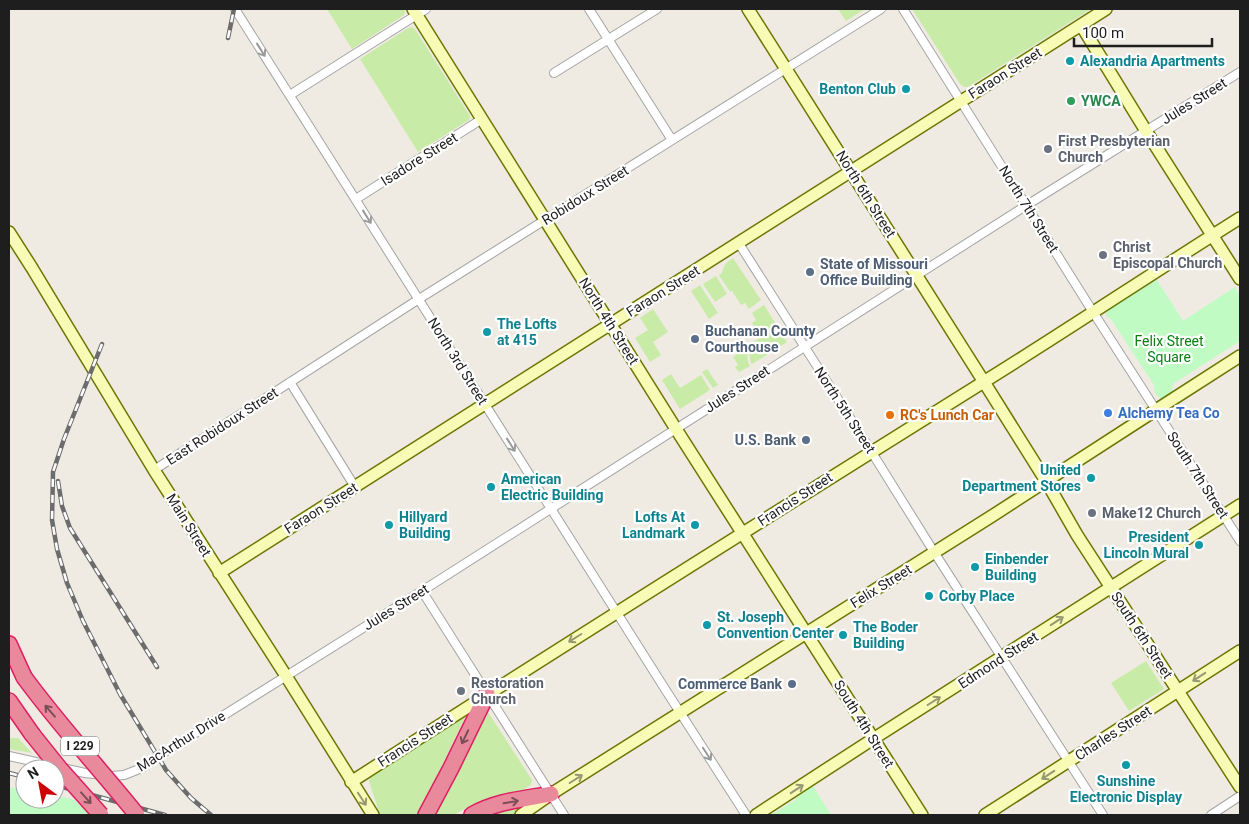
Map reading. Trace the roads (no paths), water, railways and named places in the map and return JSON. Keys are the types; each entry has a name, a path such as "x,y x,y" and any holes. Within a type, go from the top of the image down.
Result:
{"highway":[{"path":"9,644 24,677"},
{"name":"I 229","path":"9,654 45,705 137,815"},
{"path":"426,815 487,694"},
{"name":"I 229","path":"9,700 32,734 60,769 102,815"},
{"path":"9,717 32,734"},
{"path":"110,781 144,815"},
{"path":"472,815 499,804 551,794"}],"main road":[{"name":"North 6th Street","path":"748,9 1046,481"},
{"name":"Faraon Street","path":"219,573 1106,9"},
{"name":"North 4th Street","path":"419,11 482,120 806,633"},
{"path":"1081,25 1240,279"},
{"name":"Francis Street","path":"351,782 616,612 984,382 1240,218"},
{"name":"Main Street","path":"9,232 154,470 373,815"},
{"name":"Felix Street","path":"521,815 551,794 1240,356"},
{"name":"South 6th Street","path":"1046,481 1077,535 1240,787"},
{"name":"Edmond Street","path":"756,815 1240,505"},
{"name":"South 4th Street","path":"806,633 922,815"},
{"name":"Charles Street","path":"985,815 1240,651"}],"street":[{"name":"North 3rd Street","path":"235,9 746,815"},
{"path":"589,9 672,140"},
{"path":"554,73 657,9"},
{"name":"Robidoux Street","path":"290,382 881,9"},
{"name":"North 7th Street","path":"903,9 1156,410"},
{"path":"290,95 419,11"},
{"name":"Jules Street","path":"286,676 916,275 1240,72"},
{"name":"Isadore Street","path":"356,199 482,120"},
{"name":"North 5th Street","path":"738,242 1103,815"},
{"path":"290,382 355,487"},
{"name":"East Robidoux Street","path":"154,470 290,382"},
{"name":"South 7th Street","path":"1156,410 1240,541"},
{"path":"422,591 564,815"},
{"name":"MacArthur Drive","path":"9,756 85,773 111,776 124,775 142,768 286,676"},
{"path":"1211,815 1240,796"}],"railway":[{"path":"228,38 234,9"},
{"path":"102,344 64,439 53,472 52,520 57,549 67,583 83,621 120,694 166,770 191,798 211,815"},
{"path":"58,481 62,506 70,528 157,667"},
{"path":"9,773 15,774"},
{"path":"65,788 165,815"}],"place":[{"name":"Alexandria Apartments","path":"1070,61"},
{"name":"Benton Club","path":"906,89"},
{"name":"YWCA","path":"1071,101"},
{"name":"First Presbyterian Church","path":"1048,149"},
{"name":"Christ Episcopal Church","path":"1103,255"},
{"name":"State of Missouri Office Building","path":"810,272"},
{"name":"The Lofts at 415","path":"487,332"},
{"name":"Buchanan County Courthouse","path":"695,339"},
{"name":"Alchemy Tea Co","path":"1108,413"},
{"name":"RC's Lunch Car","path":"890,415"},
{"name":"U.S. Bank","path":"806,440"},
{"name":"United Department Stores","path":"1091,478"},
{"name":"American Electric Building","path":"491,487"},
{"name":"Make12 Church","path":"1092,513"},
{"name":"Hillyard Building","path":"389,525"},
{"name":"Lofts At Landmark","path":"695,525"},
{"name":"President Lincoln Mural","path":"1199,545"},
{"name":"Einbender Building","path":"975,567"},
{"name":"Corby Place","path":"929,596"},
{"name":"St. Joseph Convention Center","path":"707,625"},
{"name":"The Boder Building","path":"843,635"},
{"name":"Commerce Bank","path":"792,684"},
{"name":"Restoration Church","path":"461,691"},
{"name":"Sunshine Electronic Display","path":"1126,765"}],"park label":[{"name":"Felix Street Square","path":"1169,350"}]}
